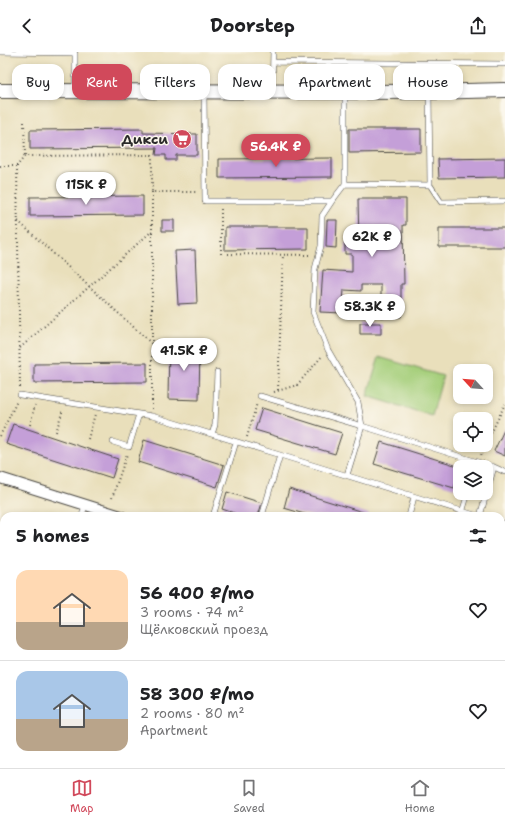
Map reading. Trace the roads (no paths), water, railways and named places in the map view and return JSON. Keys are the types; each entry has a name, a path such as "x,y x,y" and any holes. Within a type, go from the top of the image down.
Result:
{"street":[{"path":"463,91 505,90"},
{"path":"0,91 72,92"},
{"path":"0,478 108,512"}],"lane":[{"path":"0,52 75,53 75,64"},
{"path":"273,52 273,62 505,64"},
{"path":"204,100 205,201 332,201"},
{"path":"345,100 345,184 322,216 319,255 315,269 313,312 328,350 358,402 362,426 347,475"},
{"path":"429,100 430,185 441,202 505,201"},
{"path":"345,184 430,185"},
{"path":"212,434 215,425 217,372"},
{"path":"20,395 152,416 347,475 456,512"},
{"path":"260,396 362,426 465,460"},
{"path":"113,442 129,447 139,414"},
{"path":"214,512 236,442"},
{"path":"263,512 280,455"},
{"path":"480,512 494,467 505,472"},
{"path":"410,512 414,497"},
{"path":"463,512 466,500"},
{"path":"83,512 85,505"}],"place":[{"name":"Дикси","path":"182,139"}]}
